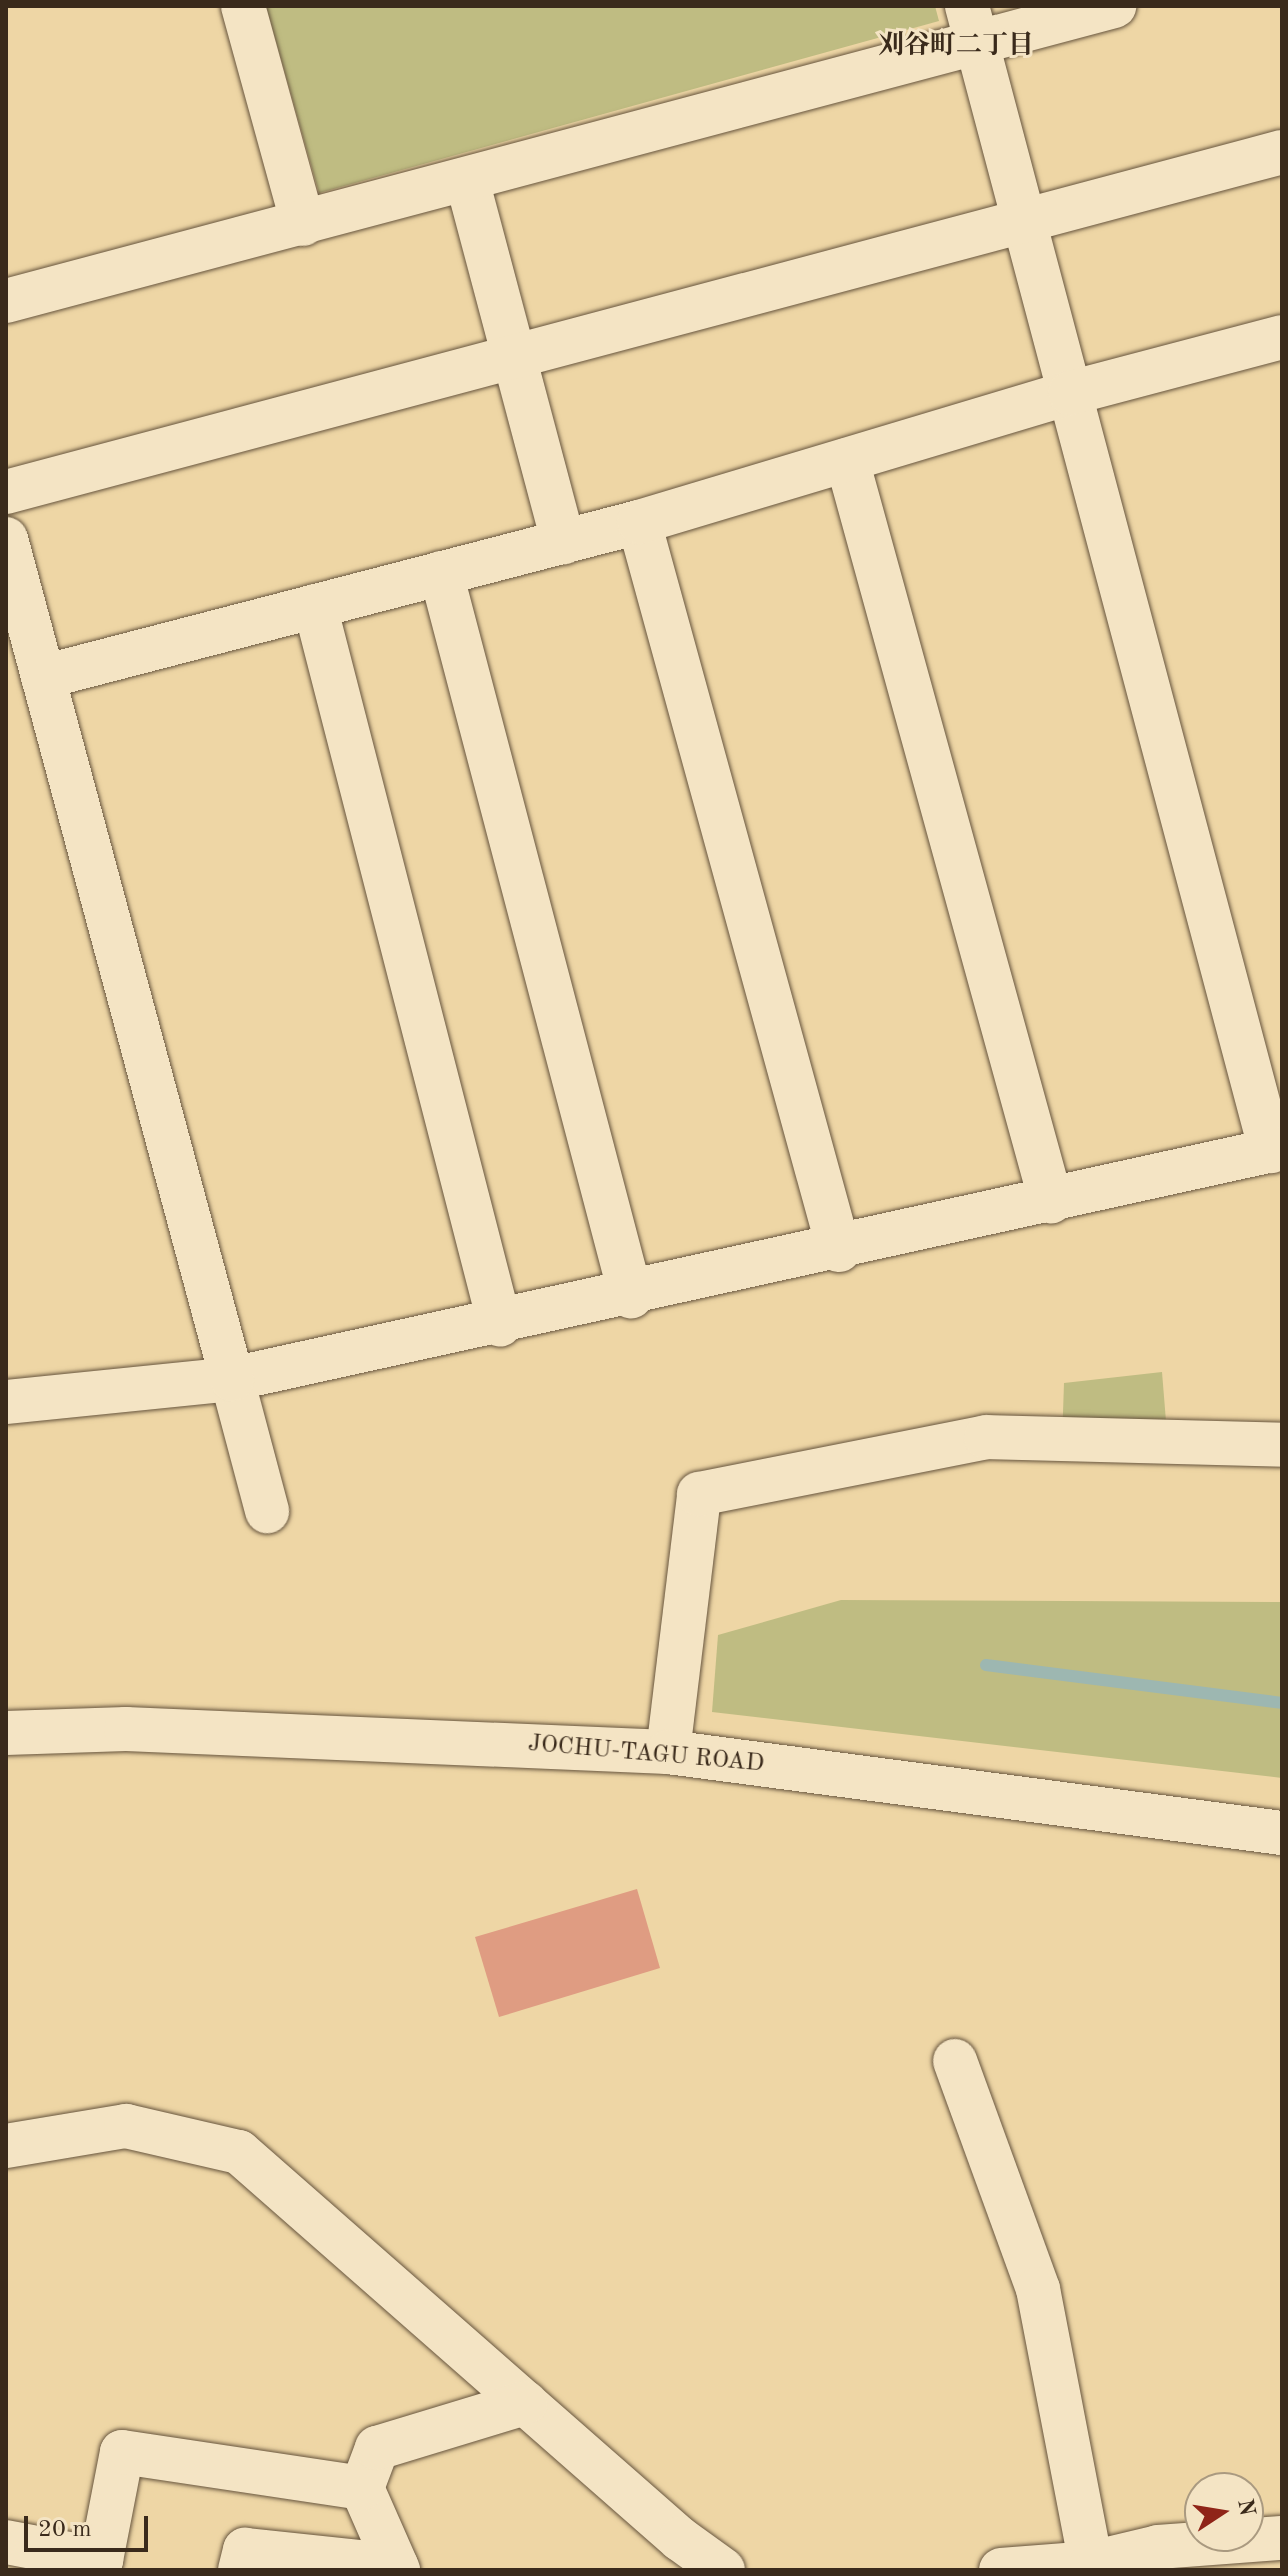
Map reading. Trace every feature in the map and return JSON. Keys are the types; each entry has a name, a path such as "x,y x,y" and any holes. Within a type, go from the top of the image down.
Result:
{"street":[{"path":"243,6 303,224"},
{"path":"6,301 467,180 972,25 1114,6"},
{"path":"6,1402 232,1379 500,1325 1277,1149 972,25"},
{"path":"6,492 1282,152"},
{"path":"467,180 563,542"},
{"path":"43,677 639,522 1070,393 1282,337"},
{"path":"847,460 1051,1201"},
{"path":"639,522 839,1250"},
{"path":"6,539 267,1511"},
{"path":"441,573 631,1296"},
{"path":"315,606 500,1325"},
{"path":"668,1752 699,1494 986,1437 1282,1445"},
{"name":"JOCHU-TAGU ROAD","path":"6,1733 126,1729 668,1752 1282,1833"},
{"path":"955,2061 1038,2289 1092,2566"},
{"path":"6,2146 126,2126 239,2152 525,2403 723,2570"},
{"path":"397,2568 362,2488 377,2448 525,2403"},
{"path":"6,2542 101,2560 122,2452 362,2488"},
{"path":"1001,2570 1092,2566 1158,2547 1282,2538"},
{"path":"240,2570 245,2550 397,2568"}],"shaded area":[{"path":"266,6 935,6 939,21 319,193"},
{"path":"1162,1372 1168,1446 1062,1442 1064,1383"},
{"path":"841,1600 1282,1602 1282,1778 712,1712 718,1635"}],"building":[{"path":"637,1889 660,1968 499,2017 475,1937"}],"waterway":[{"path":"986,1665 1282,1703"}],"district":[{"name":"刈谷町二丁目","path":"956,47"}]}
